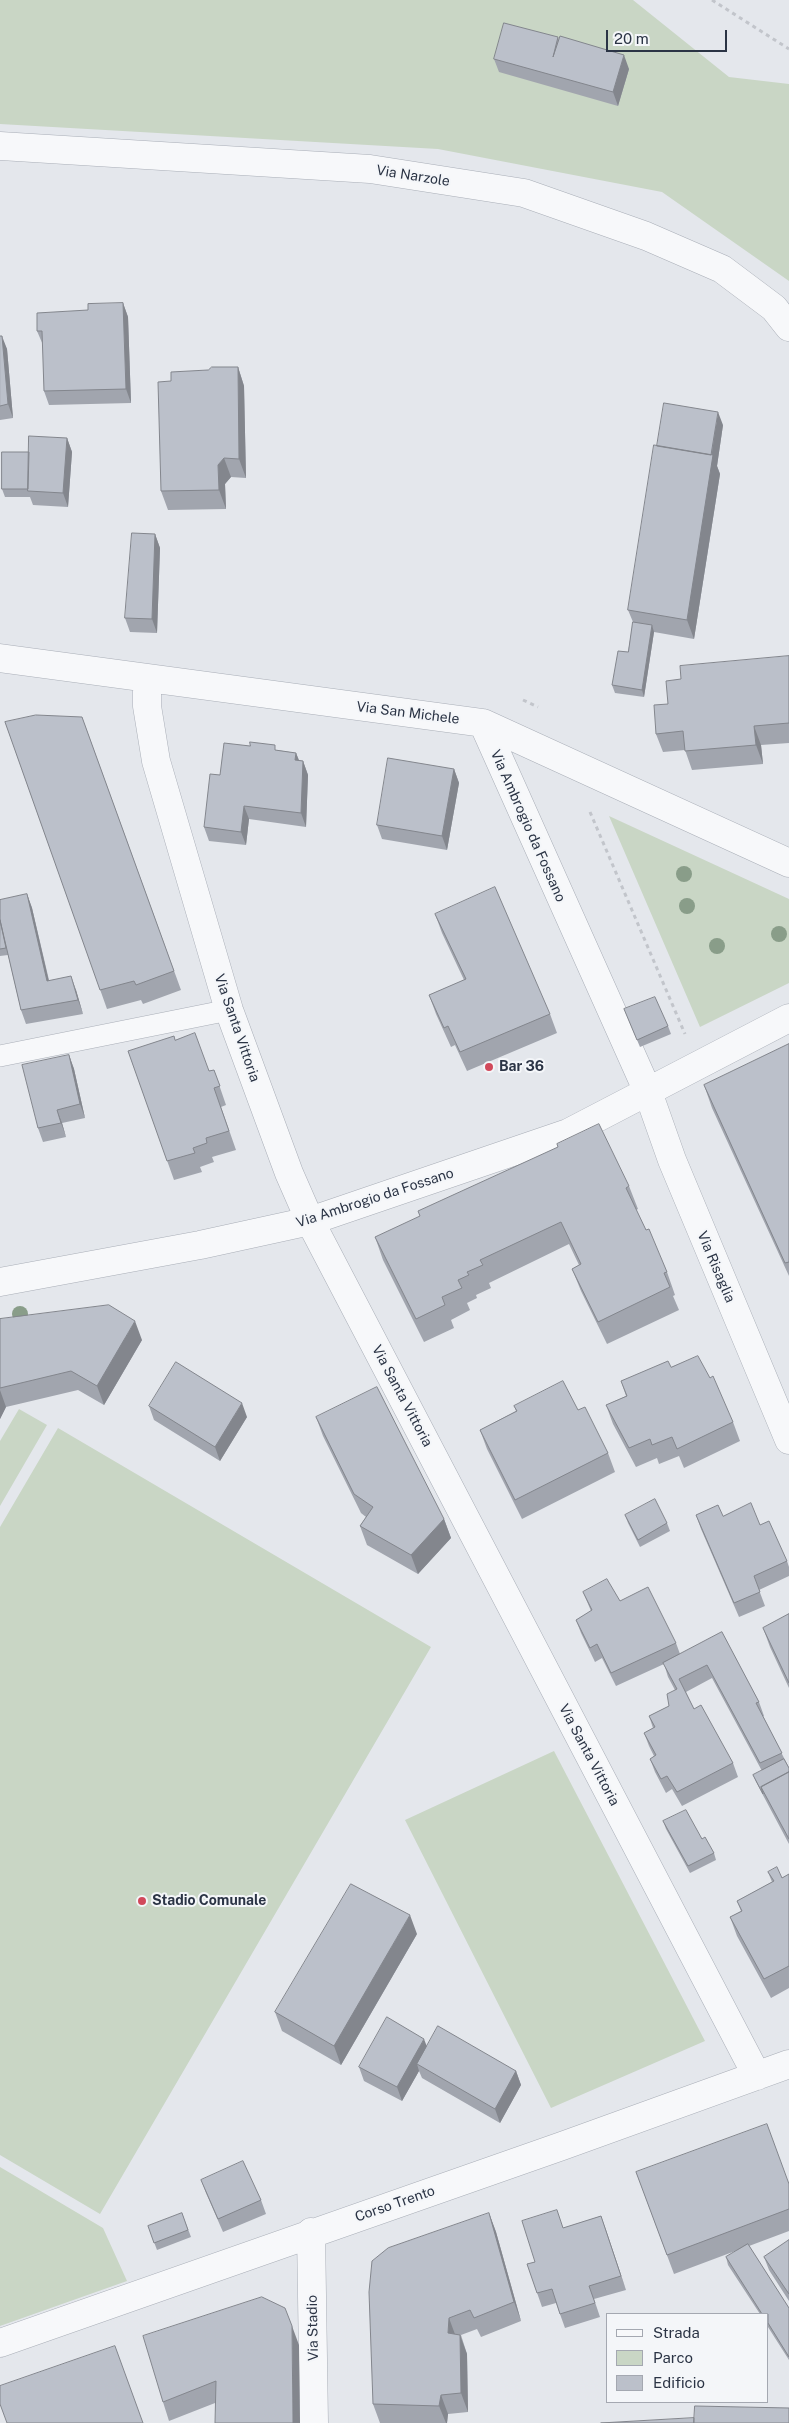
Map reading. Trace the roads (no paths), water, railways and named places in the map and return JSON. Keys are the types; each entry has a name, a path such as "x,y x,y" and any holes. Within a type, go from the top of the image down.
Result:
{"street":[{"name":"Via Narzole","path":"0,146 370,170 524,193 646,236 722,269 774,308 789,327"},
{"name":"Via San Michele","path":"0,658 483,723 789,863"},
{"name":"Via Santa Vittoria","path":"147,679 146,706 156,761 229,1010 289,1173 310,1221 757,2076"},
{"name":"Via Ambrogio da Fossano","path":"483,723 648,1092"},
{"name":"Via Ambrogio da Fossano","path":"0,1282 200,1245 310,1221 568,1133 789,1018"},
{"name":"Via Risaglia","path":"648,1092 672,1160 789,1440"},
{"name":"Corso Trento","path":"0,2342 562,2146 789,2064"},
{"name":"Via Stadio","path":"311,2232 314,2423"}],"lane":[{"path":"0,1056 229,1010"}],"place":[{"name":"Bar 36","path":"489,1067"},
{"name":"Stadio Comunale","path":"142,1901"}]}
